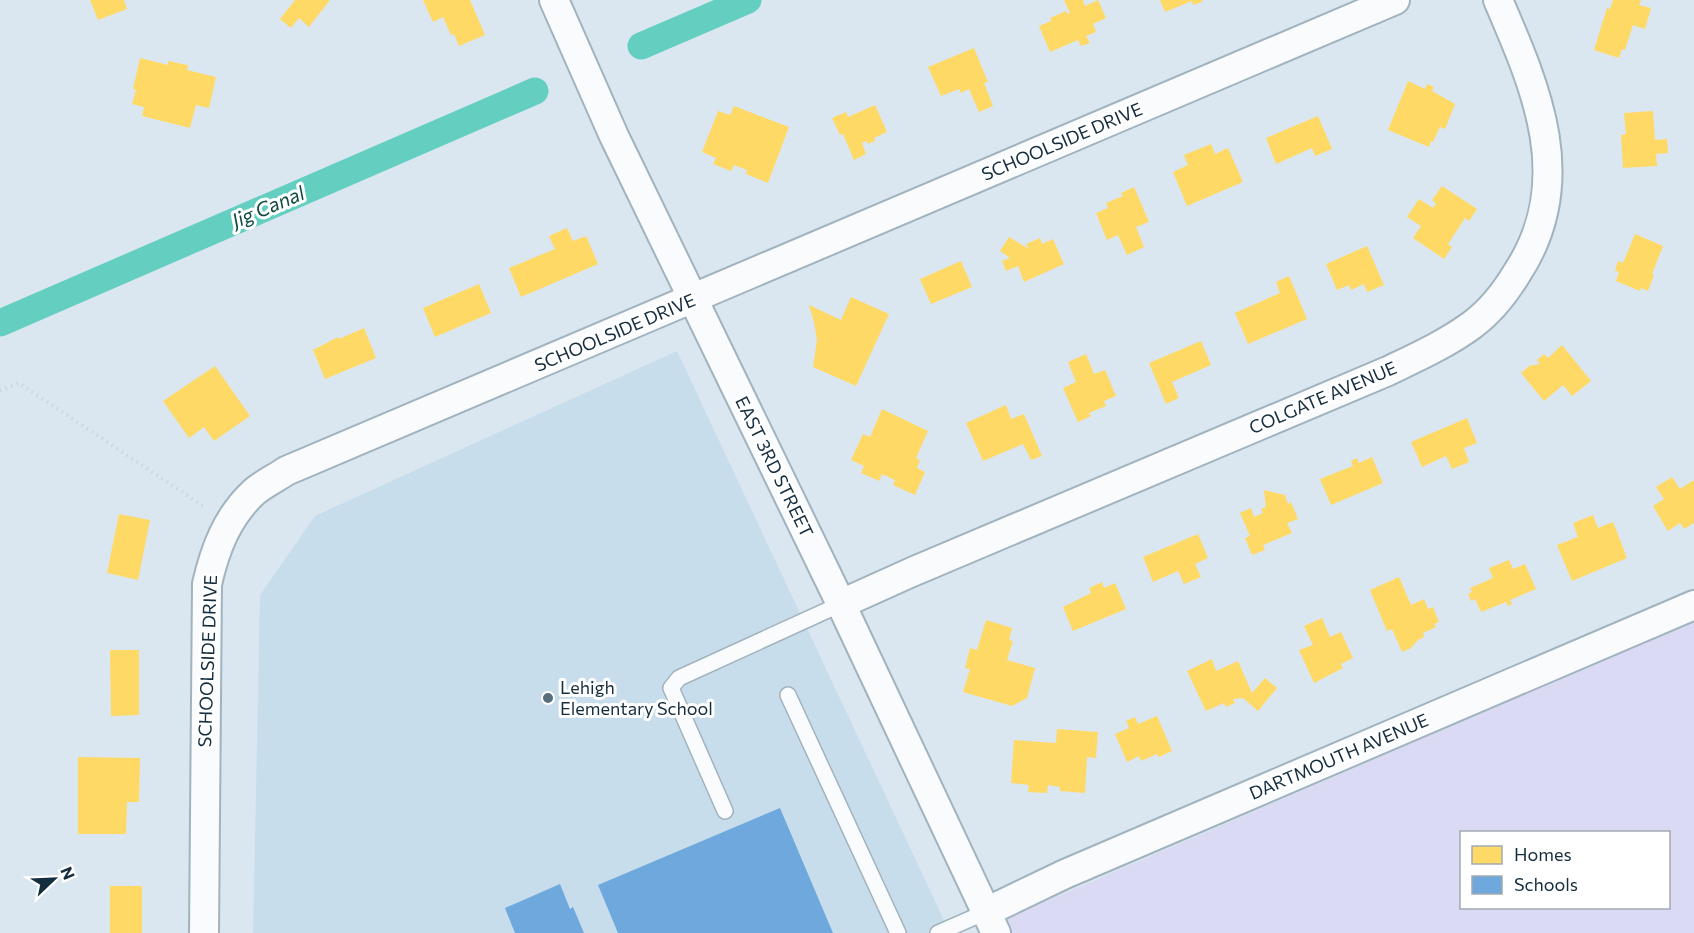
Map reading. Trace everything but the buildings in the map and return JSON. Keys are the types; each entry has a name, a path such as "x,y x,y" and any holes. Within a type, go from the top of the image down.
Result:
{"street":[{"name":"EAST 3RD STREET","path":"554,0 614,136 841,604 991,922"},
{"name":"SCHOOLSIDE DRIVE","path":"204,933 207,584 214,554 229,523 255,492 286,471 1395,0"},
{"name":"COLGATE AVENUE","path":"841,604 1388,371 1441,346 1474,324 1501,297 1529,255 1542,222 1548,190 1548,160 1542,116 1522,55 1498,0"},
{"name":"DARTMOUTH AVENUE","path":"991,922 1065,874 1694,605"}],"lane":[{"path":"725,811 671,688 679,678 841,604"},
{"path":"788,695 898,933"},
{"path":"938,933 991,922"}],"path":[{"path":"0,391 19,383 229,523"}],"shaded area":[{"name":"Lehigh Elementary School","path":"677,351 950,933 253,933 260,595 315,516"},
{"path":"1694,621 1694,933 998,933 994,924"}],"waterway":[{"name":"Jig Canal","path":"641,46 748,0"},
{"name":"Jig Canal","path":"0,323 535,91"}],"place":[{"name":"Lehigh Elementary School","path":"548,698"}]}
